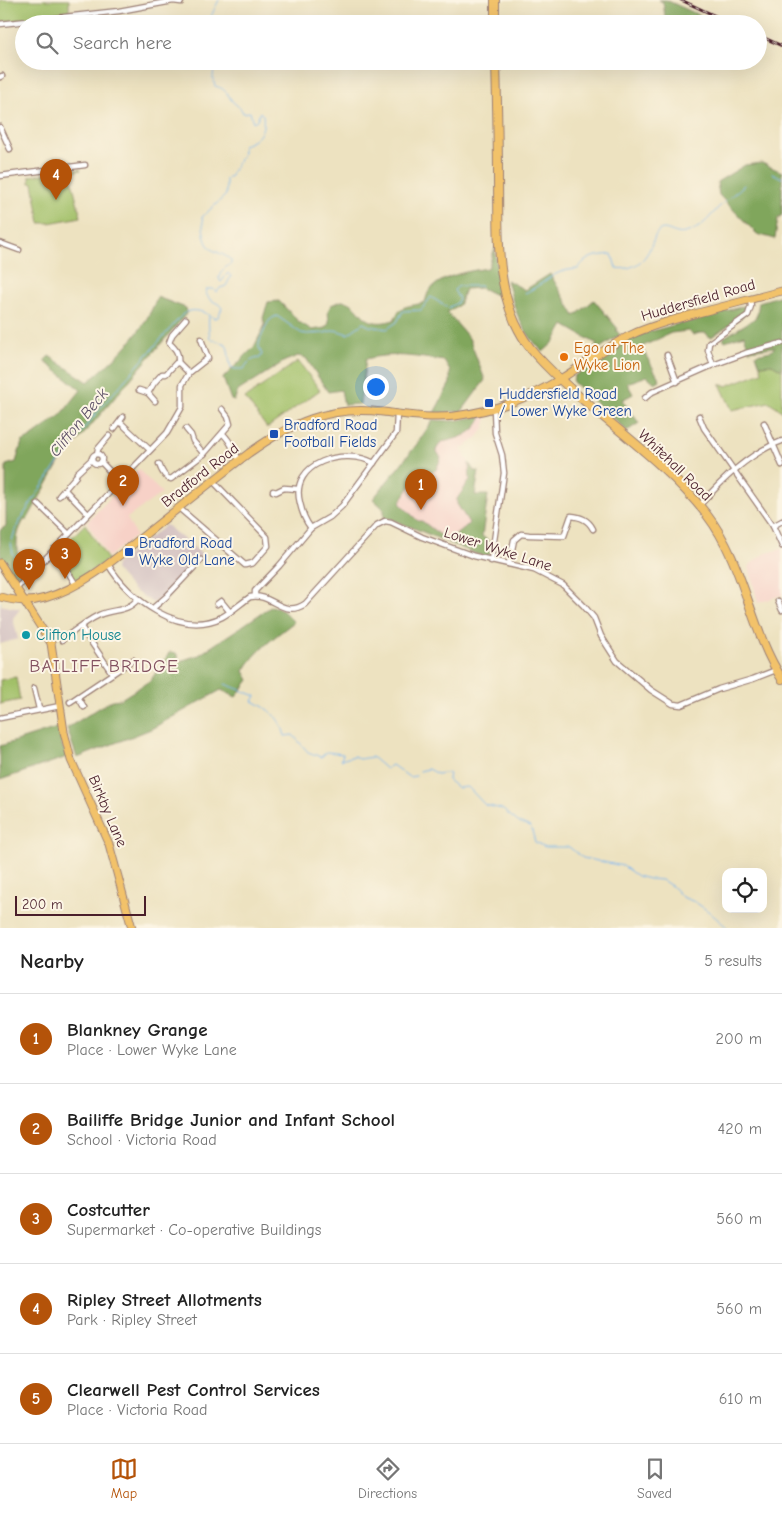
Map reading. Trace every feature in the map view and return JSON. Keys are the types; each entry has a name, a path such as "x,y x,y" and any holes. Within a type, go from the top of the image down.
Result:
{"highway":[{"path":"495,0 495,15"},
{"name":"Whitehall Road","path":"496,70 500,264 511,312 520,335 536,355 561,379 678,482 708,516 732,555 772,663 782,679"}],"main road":[{"name":"Huddersfield Road","path":"432,417 453,416 494,409 516,402 561,379 632,334 666,322 782,291"},
{"name":"Bradford Road","path":"1,597 24,602 44,598 76,585 108,564 273,436 301,422 329,414 355,410 432,417"},
{"name":"Birkby Lane","path":"0,563 39,622 50,643 71,760 109,844 132,928"},
{"path":"1,597 12,592 14,586"}],"street":[{"path":"82,15 118,11 148,3 180,2"},
{"path":"0,24 15,22"},
{"path":"0,127 10,148"},
{"path":"0,176 85,166"},
{"path":"0,243 19,250"},
{"path":"713,365 708,350 709,343 748,315 751,306 750,299"},
{"path":"148,393 162,374 166,374 178,363 177,350 169,343 172,336 186,319"},
{"path":"14,586 69,534 168,432 182,407 182,386 188,373 208,358 200,339"},
{"path":"645,398 652,392 713,365 782,343"},
{"path":"667,355 677,382"},
{"path":"178,363 188,373"},
{"path":"139,390 148,393 155,401"},
{"path":"159,464 167,478 171,480 204,454 230,424 230,420 222,409"},
{"path":"491,561 504,473 502,456 495,433 494,409"},
{"path":"108,564 112,572 138,599 172,619 194,623 222,617 250,597 255,596 256,591 312,528 330,517 342,506 396,433 397,414"},
{"path":"699,416 704,428 773,526 782,546"},
{"path":"114,429 122,420 150,450"},
{"path":"764,423 782,465"},
{"path":"186,429 204,454"},
{"path":"223,434 232,443 234,452 240,461"},
{"path":"59,496 94,455 97,454 108,436"},
{"path":"699,506 734,471 755,455 782,441"},
{"path":"97,454 102,457 100,462"},
{"path":"312,528 307,523 301,510 298,489 300,480 308,469 320,462 350,457 374,463"},
{"path":"92,459 94,463 100,462"},
{"path":"100,462 120,482"},
{"path":"180,508 244,565 253,563 268,546 268,537 213,481"},
{"path":"273,491 276,492 284,488 298,489"},
{"path":"65,490 88,514"},
{"path":"38,504 69,534"},
{"path":"508,564 514,540 521,534 529,536 564,536 571,516 582,518 591,524 593,528"},
{"name":"Lower Wyke Lane","path":"255,596 261,595 289,610 300,608 377,525 385,521 474,556 534,570 563,585 594,618 601,636 617,661 651,690 673,704 681,705 719,689 776,670"},
{"path":"773,526 782,521"},
{"path":"54,549 76,585"},
{"path":"153,608 201,560"},
{"path":"62,640 101,614 126,609 138,599"},
{"path":"221,601 230,612"},
{"path":"778,601 782,610"},
{"path":"81,627 112,673"},
{"path":"70,702 133,660"},
{"path":"34,688 39,709"},
{"path":"78,697 84,707"},
{"path":"0,718 60,706"}],"shaded area":[{"path":"482,416 487,418 484,429 476,439 461,449 474,471 479,471 475,495 488,495 482,536 491,543 490,554 411,529 385,509 453,421"},
{"path":"138,469 162,493 127,518 136,536 108,557 87,522"},
{"path":"166,525 202,554 160,599 153,603 133,590 115,569 116,564"},
{"path":"782,549 782,595 758,603 749,567 764,554"},
{"path":"0,605 20,609 13,618 18,639 0,644"}],"green space":[{"path":"0,0 69,0 69,14 15,15 15,20 0,22"},
{"path":"659,0 666,0 699,15 665,15 663,2"},
{"path":"762,163 782,172 782,215 778,218 775,239 757,234 719,195 717,182 745,165"},
{"path":"80,169 70,173 81,217 40,223 30,176"},
{"path":"495,248 498,282 502,298 481,288 465,289 459,305 447,312 469,338 485,380 462,411 434,413 450,383 450,371 444,361 405,356 385,356 366,359 360,404 344,405 341,390 328,392 306,358 298,356 285,361 238,391 234,401 231,400 223,378 254,347 265,325 263,318 268,302 279,301 299,322 312,330 325,328 329,323 328,311 331,305 341,301 349,302 367,319 374,322 394,320 400,310 406,306 425,302 429,291 448,277 488,268"},
{"path":"550,274 575,316 594,300 618,329 616,330 620,335 592,353 597,344 564,325 554,342 543,352 519,319 507,280 525,290"},
{"path":"782,295 782,370 772,364 760,365 756,354 771,351 775,347 749,350 744,335 725,341 723,338 754,319 757,315 759,302"},
{"path":"157,297 186,308 187,313 59,463 19,531 17,548 21,575 19,581 0,555 0,530 6,526 6,465 16,462 22,442 61,415 81,390 44,361 49,356 88,382 119,354 137,333 145,322"},
{"path":"744,306 748,310 746,314 710,338 706,333 693,335 688,331 671,333 641,347 660,380 655,383 647,376 627,383 633,394 622,400 639,423 627,431 573,382 574,376 627,341 645,333"},
{"path":"298,361 320,390 267,428 245,398"},
{"path":"772,364 782,370 782,412 769,402 732,410 720,384 726,386 762,372 760,365"},
{"path":"482,416 475,427 466,435 441,442 436,450 441,458 436,470 414,482 400,503 418,521 422,521 443,537 451,540 469,523 457,504 457,499 470,480 469,463 474,471 479,471 475,495 488,495 482,536 491,543 490,554 486,558 389,518 384,519 384,509 373,499 417,444 433,420 453,421"},
{"path":"85,524 108,560 75,581 58,551"},
{"path":"272,606 283,611 294,622 266,644 254,657 244,671 249,680 236,697 221,690 151,729 77,758 67,728 112,700 121,699 151,680 170,652 176,653 180,661 199,655"},
{"path":"16,677 20,700 0,704 0,680"},
{"path":"60,727 62,745 67,757 0,780 0,746"}],"waterway":[{"path":"212,15 219,0"},
{"name":"Clifton Beck","path":"17,579 21,570 19,562 13,554 11,543 16,528 67,450 103,405 183,314 199,311 214,318 218,317 222,308 209,299 206,293 207,289 213,289 217,292 220,288 226,286 231,276 228,273 221,282 219,279 223,270 231,264 231,260 212,250 206,242 202,217 226,195 226,178 231,176 241,158 243,145 253,141 262,131 263,115 260,112 257,120 253,122 250,112 243,113 225,91 215,86 214,70"},
{"path":"772,173 782,178"},
{"path":"525,293 555,274 578,269 585,261 597,256 612,254 616,268 628,268 638,264 645,256 658,231 665,229 681,234 696,229 744,185"},
{"path":"209,315 210,339 226,344 231,367 244,369 250,361 260,358 262,354 259,348 260,340 269,322 277,316 301,333 307,334 335,330 348,334 363,323 387,329 397,322 403,311 421,310 431,297 448,308 457,303 459,299 454,290 459,286 481,286"},
{"path":"225,684 256,696 253,701 274,715 281,724 285,736 293,735 308,752 321,757 327,752 343,754 341,760 354,756 360,759 372,757 386,769 392,765 409,777 416,776"},
{"path":"420,771 428,769 437,774 449,772 448,780 458,788 468,787 485,805 502,809 518,822 531,827 535,842 545,847 569,847 583,858 623,866 637,876 662,880 673,887 682,897 695,902 728,928"}],"railway":[{"path":"681,0 714,15"},
{"path":"767,39 782,46"}],"place":[{"name":"Ripley Street Allotments","path":"56,200"},
{"name":"Ego at The Wyke Lion","path":"564,357"},
{"name":"Huddersfield Road / Lower Wyke Green","path":"489,403"},
{"name":"Bradford Road Football Fields","path":"274,434"},
{"name":"Bailiffe Bridge Junior and Infant School","path":"123,506"},
{"name":"Blankney Grange","path":"421,510"},
{"name":"Bradford Road Wyke Old Lane","path":"129,552"},
{"name":"Costcutter","path":"65,579"},
{"name":"Clearwell Pest Control Services","path":"29,590"},
{"name":"Clifton House","path":"26,635"}],"district":[{"name":"BAILIFF BRIDGE","path":"104,666"}]}
